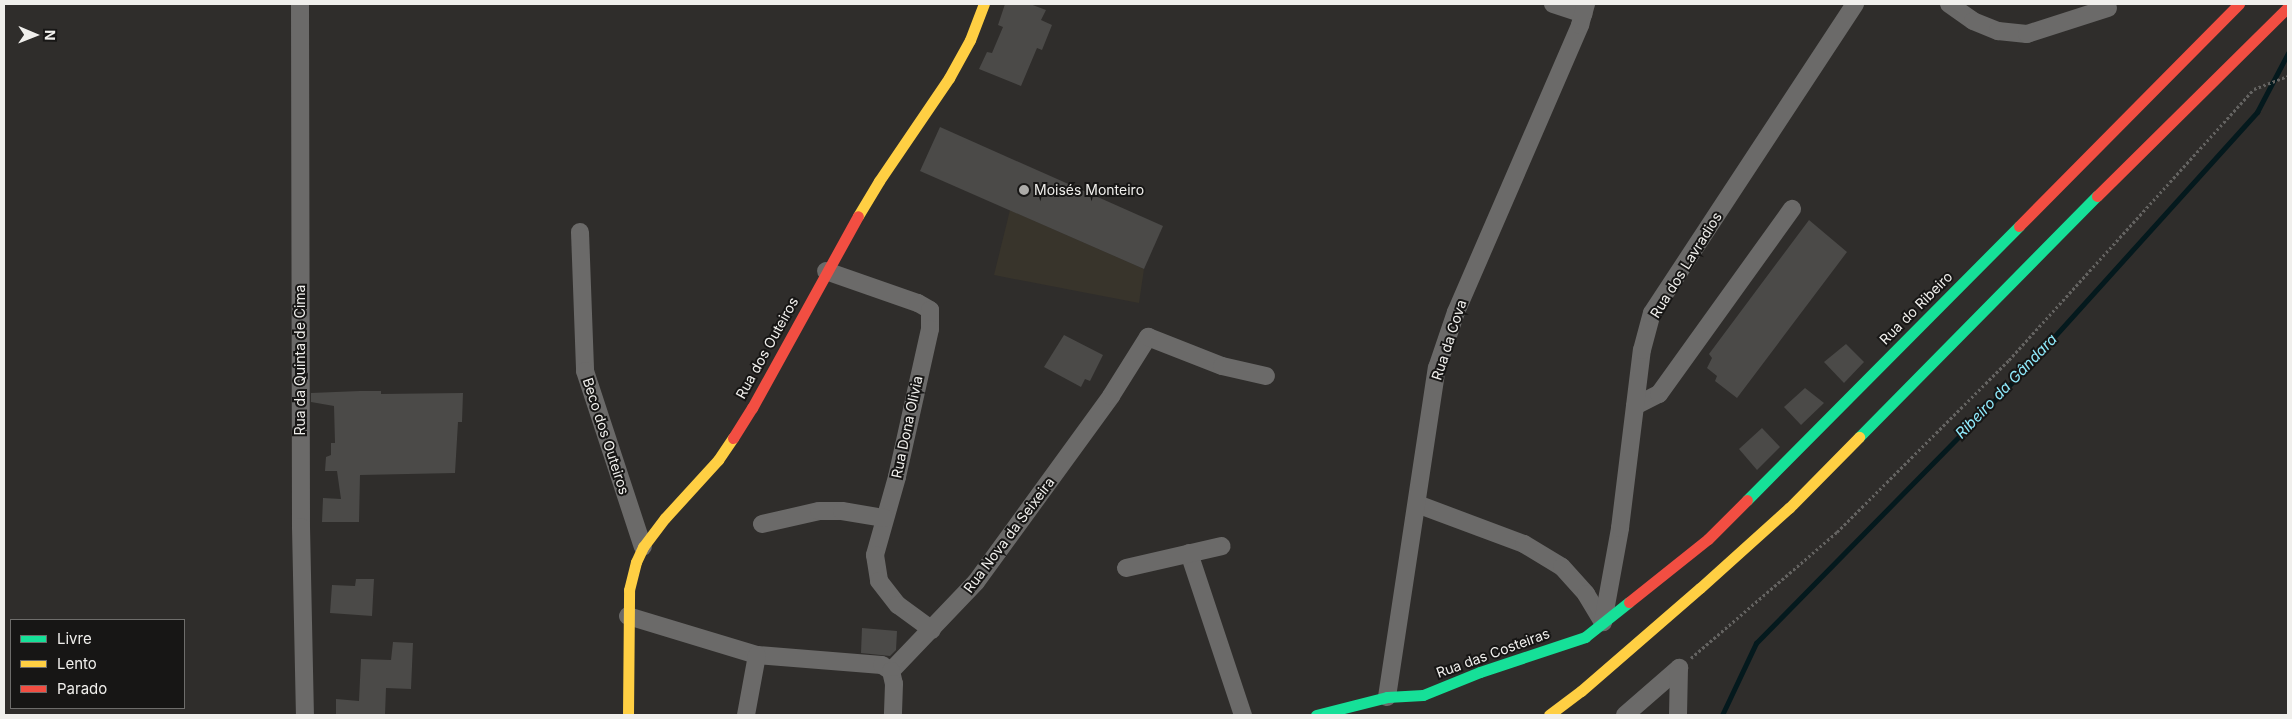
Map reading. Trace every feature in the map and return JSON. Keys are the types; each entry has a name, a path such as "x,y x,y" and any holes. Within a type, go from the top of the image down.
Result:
{"street":[{"name":"Rua da Quinta de Cima","path":"300,4 301,517 305,715"},
{"name":"Rua dos Outeiros","path":"628,715 628,616 631,574 643,547 665,518 708,473 752,408 826,271 879,181 949,78 970,40 984,4"},
{"path":"1553,4 1585,9"},
{"name":"Rua dos Lavradios","path":"1603,622 1620,528 1642,350 1652,313 1855,4"},
{"path":"1949,4 1982,25 1998,31 2027,34 2108,8"},
{"name":"Rua do Ribeiro","path":"1603,622 1708,539 2239,4"},
{"path":"1550,715 1582,691 1693,595 1789,508 2096,197 2288,7"},
{"name":"Rua da Cova","path":"1387,697 1437,368 1450,330 1585,9"},
{"path":"1635,406 1659,394 1792,209"},
{"name":"Beco dos Outeiros","path":"580,232 585,371 643,547"},
{"name":"Rua Dona Olivia","path":"826,271 918,303 930,310 930,329 896,477 875,556 878,582 898,605 932,630"},
{"name":"Rua Nova da Seixeira","path":"891,671 976,582 1111,396 1148,337 1222,366 1266,376"},
{"path":"1417,504 1524,544 1562,568 1586,594 1603,622"},
{"path":"762,524 819,511 842,510 884,518"},
{"path":"1126,568 1222,546"},
{"path":"1189,553 1243,715"},
{"path":"628,616 757,655 882,665 891,671 894,684 892,715"},
{"name":"Rua das Costeiras","path":"1316,715 1387,697 1423,695 1480,672 1585,637 1603,622"},
{"path":"746,715 757,655"},
{"path":"1625,715 1680,668"},
{"path":"1678,715 1680,668"}],"path":[{"path":"1680,668 1837,532 2009,360 2254,89 2288,76"}],"shaded area":[{"path":"1010,210 1144,269 1139,303 994,275"}],"building":[{"path":"1005,4 1030,4 1046,10 1041,20 1052,25 1042,50 1037,48 1021,86 979,69 987,52 992,53 1003,27 998,25"},
{"name":"Moisés Monteiro","path":"940,127 1163,226 1144,269 920,171"},
{"path":"1809,220 1847,252 1737,398 1715,381 1717,376 1707,368 1712,358 1709,354"},
{"path":"1064,335 1103,355 1090,381 1085,379 1081,387 1044,367"},
{"path":"1846,344 1864,362 1844,383 1824,362"},
{"path":"1805,388 1824,403 1801,425 1784,407"},
{"path":"381,391 381,394 463,393 462,422 458,422 455,473 360,475 359,522 322,522 323,498 341,499 337,471 325,471 326,457 331,455 331,443 335,443 334,406 311,402 311,393"},
{"path":"1762,428 1780,447 1757,470 1739,449"},
{"path":"356,579 374,579 372,616 330,613 332,585 355,586"},
{"path":"862,628 897,631 896,650 890,656 861,653"},
{"path":"393,642 413,643 411,689 386,688 385,715 336,715 336,699 359,701 361,659 391,660"}],"waterway":[{"name":"Ribeiro da Gândara","path":"1722,715 1756,643 2024,370 2257,112 2288,53"}],"traffic: fast":[{"path":"1859,437 2097,196"},
{"path":"1747,500 2019,226"},
{"path":"1316,715 1387,697 1423,695 1480,672 1585,637 1629,602"}],"traffic: slow":[{"path":"858,216 879,181 949,78 970,40 984,4"},
{"path":"1549,715 1581,691 1700,588 1789,508 1859,437"},
{"path":"628,715 629,590 636,562 643,547 665,518 718,460 733,438"}],"traffic: jam":[{"path":"2019,226 2239,4"},
{"path":"2097,196 2288,7"},
{"path":"733,438 752,408 858,216"},
{"path":"1629,602 1708,539 1747,500"}],"place":[{"name":"Moisés Monteiro","path":"1024,190"}]}
